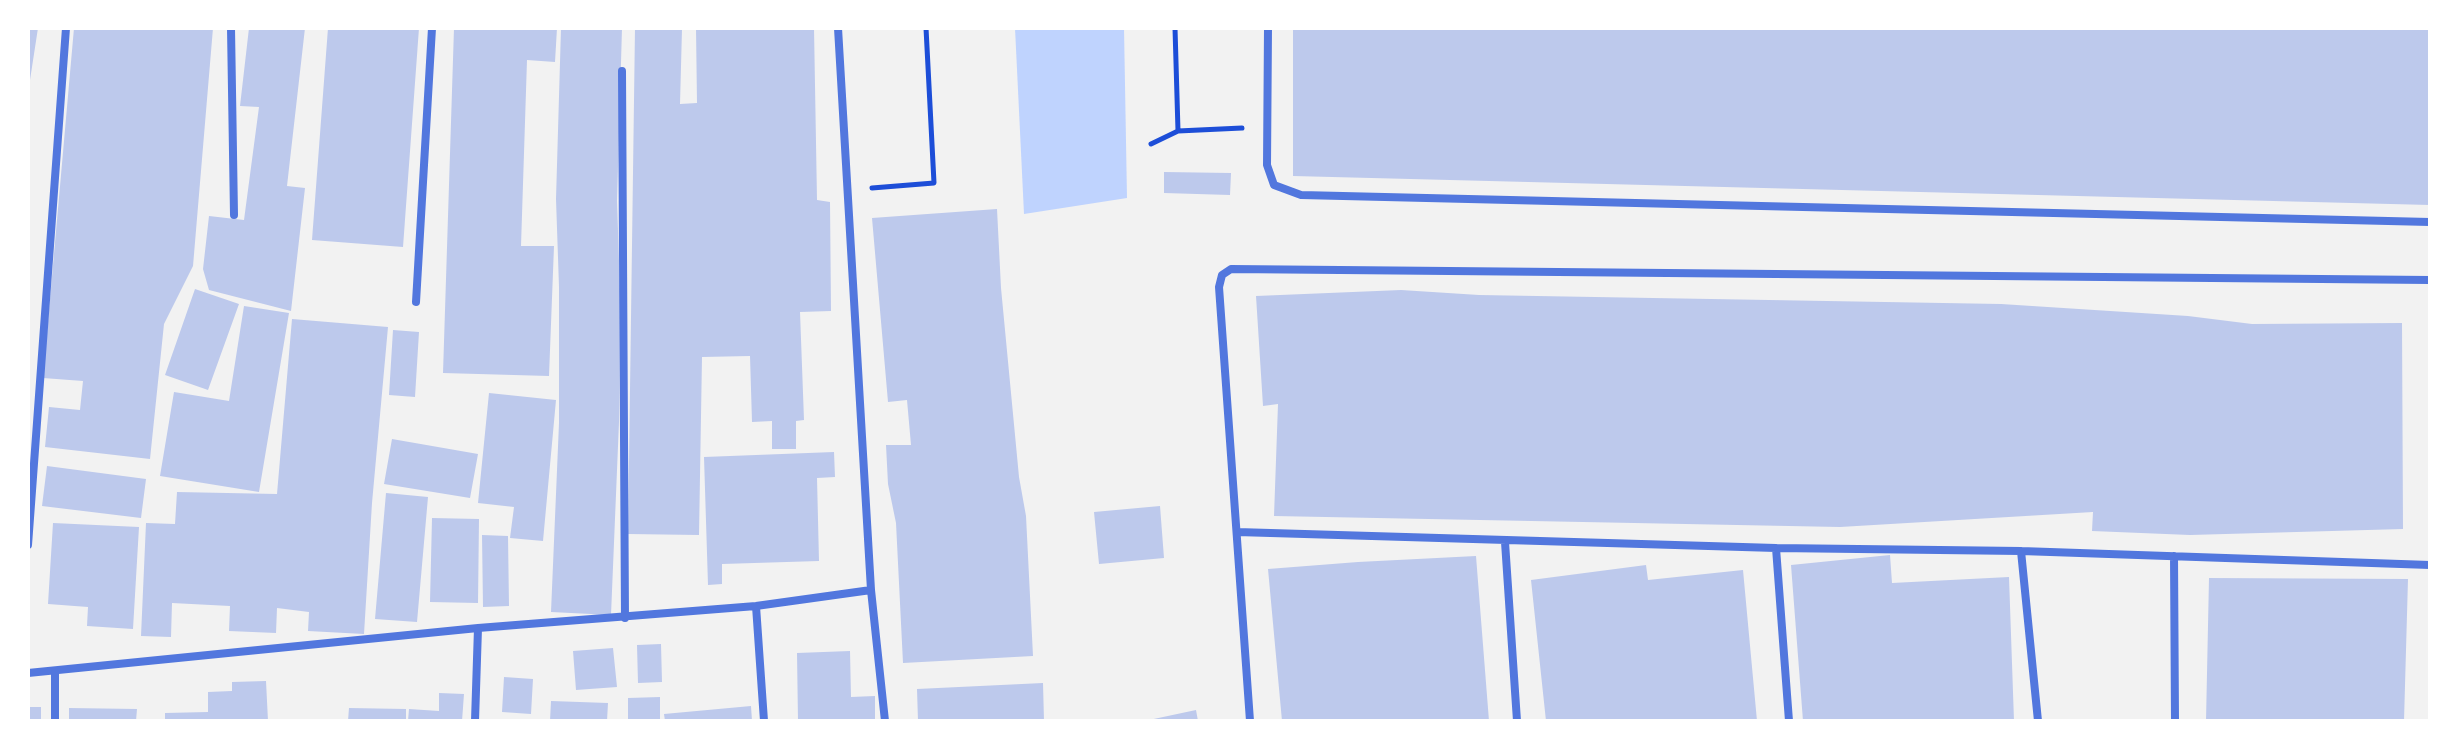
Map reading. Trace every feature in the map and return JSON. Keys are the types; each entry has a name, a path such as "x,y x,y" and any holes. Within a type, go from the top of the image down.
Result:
{"street":[{"path":"28,545 66,28"},
{"path":"231,28 234,215"},
{"path":"416,302 432,28"},
{"path":"838,28 871,590 885,721"},
{"path":"1268,28 1267,165 1274,185 1301,195 2430,222"},
{"path":"622,71 625,618"},
{"path":"1250,721 1219,287 1222,275 1231,269 2430,280"},
{"path":"1237,532 1505,542 2021,551 2430,565"},
{"path":"1505,542 1517,721"},
{"path":"1776,548 1789,721"},
{"path":"2021,551 2038,721"},
{"path":"2174,556 2175,721"},
{"path":"28,673 478,628 756,606 871,590"},
{"path":"756,606 764,721"},
{"path":"475,721 478,628"},
{"path":"55,671 55,721"}],"path":[{"path":"848,190 934,183 926,28"},
{"path":"1175,28 1178,131"},
{"path":"1151,144 1178,131 1250,128"}],"water":[{"path":"1015,28 1124,28 1127,198 1024,214"}],"building":[{"path":"28,28 38,28 30,80 28,80"},
{"path":"74,28 213,28 193,266 164,324 150,459 45,447 49,407 80,410 83,381 43,378"},
{"path":"249,28 305,28 287,186 305,188 291,311 209,290 203,269 209,216 244,220 259,107 240,106"},
{"path":"328,28 419,28 403,247 312,240"},
{"path":"454,28 557,28 555,62 527,60 521,246 554,246 549,376 443,373"},
{"path":"561,28 622,28 617,201 619,422 611,615 551,612 559,423 556,199"},
{"path":"635,28 682,29 680,104 697,103 696,28 814,28 817,200 830,202 831,311 800,312 804,420 796,421 796,449 772,449 772,421 752,422 750,356 702,357 699,535 628,534"},
{"path":"1293,28 2430,28 2430,205 1293,176"},
{"path":"1164,172 1231,173 1230,195 1164,193"},
{"path":"997,209 1001,288 1019,477 1026,516 1033,656 903,663 896,523 888,484 886,445 911,445 907,400 888,402 872,218"},
{"path":"195,289 239,304 208,390 165,375"},
{"path":"1401,290 1479,295 2001,304 2188,316 2252,324 2402,323 2403,529 2190,535 2092,531 2093,512 1840,527 1274,516 1278,404 1263,406 1256,296"},
{"path":"244,306 289,313 259,492 160,476 174,392 229,401"},
{"path":"292,319 388,327 364,634 308,631 309,612 277,608 276,633 229,631 230,606 172,603 171,637 141,636 146,523 175,524 177,492 277,494"},
{"path":"393,330 419,332 415,397 389,395"},
{"path":"489,393 556,400 543,541 510,538 514,507 478,503"},
{"path":"392,439 478,454 470,498 384,484"},
{"path":"834,452 835,477 817,478 819,561 722,564 722,584 708,585 704,457"},
{"path":"47,466 146,479 141,518 42,506"},
{"path":"386,493 428,497 417,622 375,619"},
{"path":"1160,506 1164,558 1099,564 1094,512"},
{"path":"432,518 479,519 478,603 430,602"},
{"path":"53,523 139,527 133,629 87,626 88,607 48,604"},
{"path":"482,535 508,536 509,606 483,607"},
{"path":"1890,555 1892,583 2009,577 2014,721 1803,721 1791,565"},
{"path":"1476,556 1489,721 1282,721 1268,569"},
{"path":"1646,565 1648,580 1743,570 1757,721 1546,721 1531,580"},
{"path":"2209,578 2408,579 2404,721 2206,721"},
{"path":"661,644 662,682 638,683 637,645"},
{"path":"613,648 617,687 576,690 573,651"},
{"path":"850,651 851,697 875,696 875,721 798,721 797,653"},
{"path":"504,677 533,679 531,714 502,712"},
{"path":"266,681 268,721 165,721 165,713 208,712 208,692 232,691 232,682"},
{"path":"1043,683 1044,721 918,721 917,689"},
{"path":"439,693 464,694 462,721 408,721 409,709 439,711"},
{"path":"660,697 660,721 628,721 628,698"},
{"path":"551,701 608,703 607,721 550,721"},
{"path":"751,706 752,721 665,721 664,714"},
{"path":"28,707 41,707 41,721 28,721"},
{"path":"69,708 137,709 136,721 69,721"},
{"path":"349,708 406,709 406,721 348,721"},
{"path":"1196,710 1198,721 1149,721 1149,720"}]}
